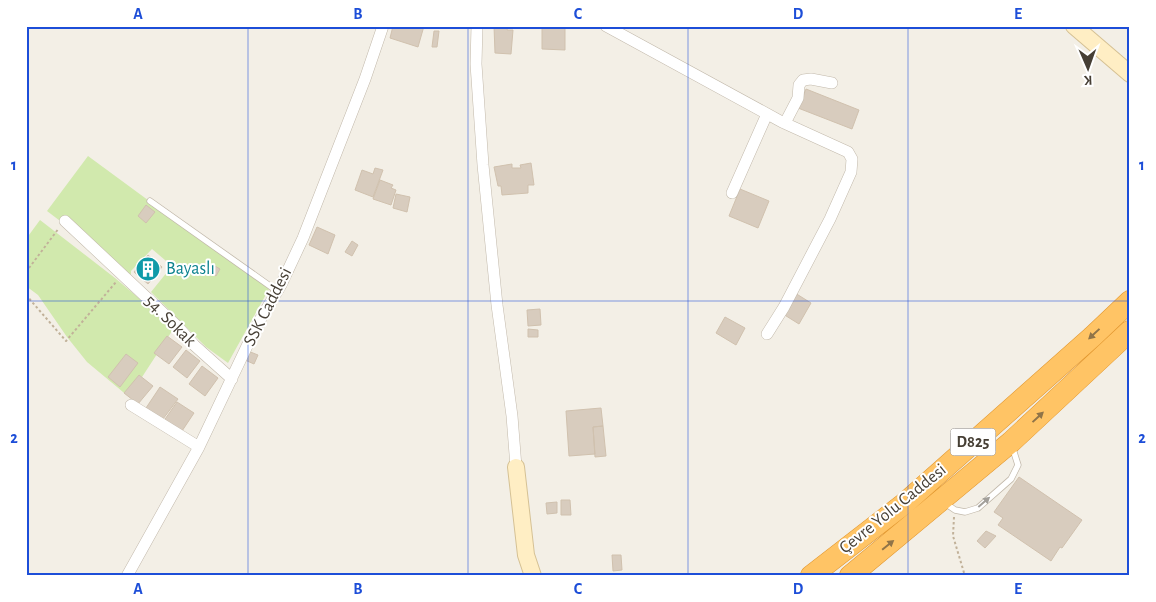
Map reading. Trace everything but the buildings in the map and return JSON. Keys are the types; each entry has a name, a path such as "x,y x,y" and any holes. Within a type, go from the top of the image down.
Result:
{"highway":[{"name":"Çevre Yolu Caddesi","path":"811,576 905,502 1092,337 1130,301"},
{"name":"Çevre Yolu Caddesi","path":"850,576 948,505 1011,442 1130,331"}],"street":[{"name":"SSK Caddesi","path":"127,576 199,447 257,325 277,291 312,216 365,79 383,26"},
{"path":"477,26 476,64 482,165 497,305 512,416 526,555 530,573"},
{"path":"1074,26 1130,74"},
{"path":"609,27 767,114 848,152 852,159 851,172 830,219 784,307 767,334"},
{"path":"785,123 798,98 799,85 803,80 811,78 832,83"},
{"path":"732,193 767,114"},
{"name":"54. Sokak","path":"65,220 178,327 194,345 232,379"},
{"path":"131,405 199,447"}],"lane":[{"path":"150,201 277,291"},
{"path":"948,505 965,512 978,508 1012,478 1018,464 1011,442"}],"path":[{"path":"26,272 65,220"},
{"path":"26,295 66,341 122,274"},
{"path":"948,505 953,536 965,576"}],"green space":[{"path":"88,156 269,289 228,363 206,347 151,292 172,266 152,249 131,271 131,275 47,211"},
{"path":"40,220 115,278 174,328 129,397 87,362 38,295 26,286 26,239"}],"place":[{"name":"Bayaslı","path":"148,269"}]}
